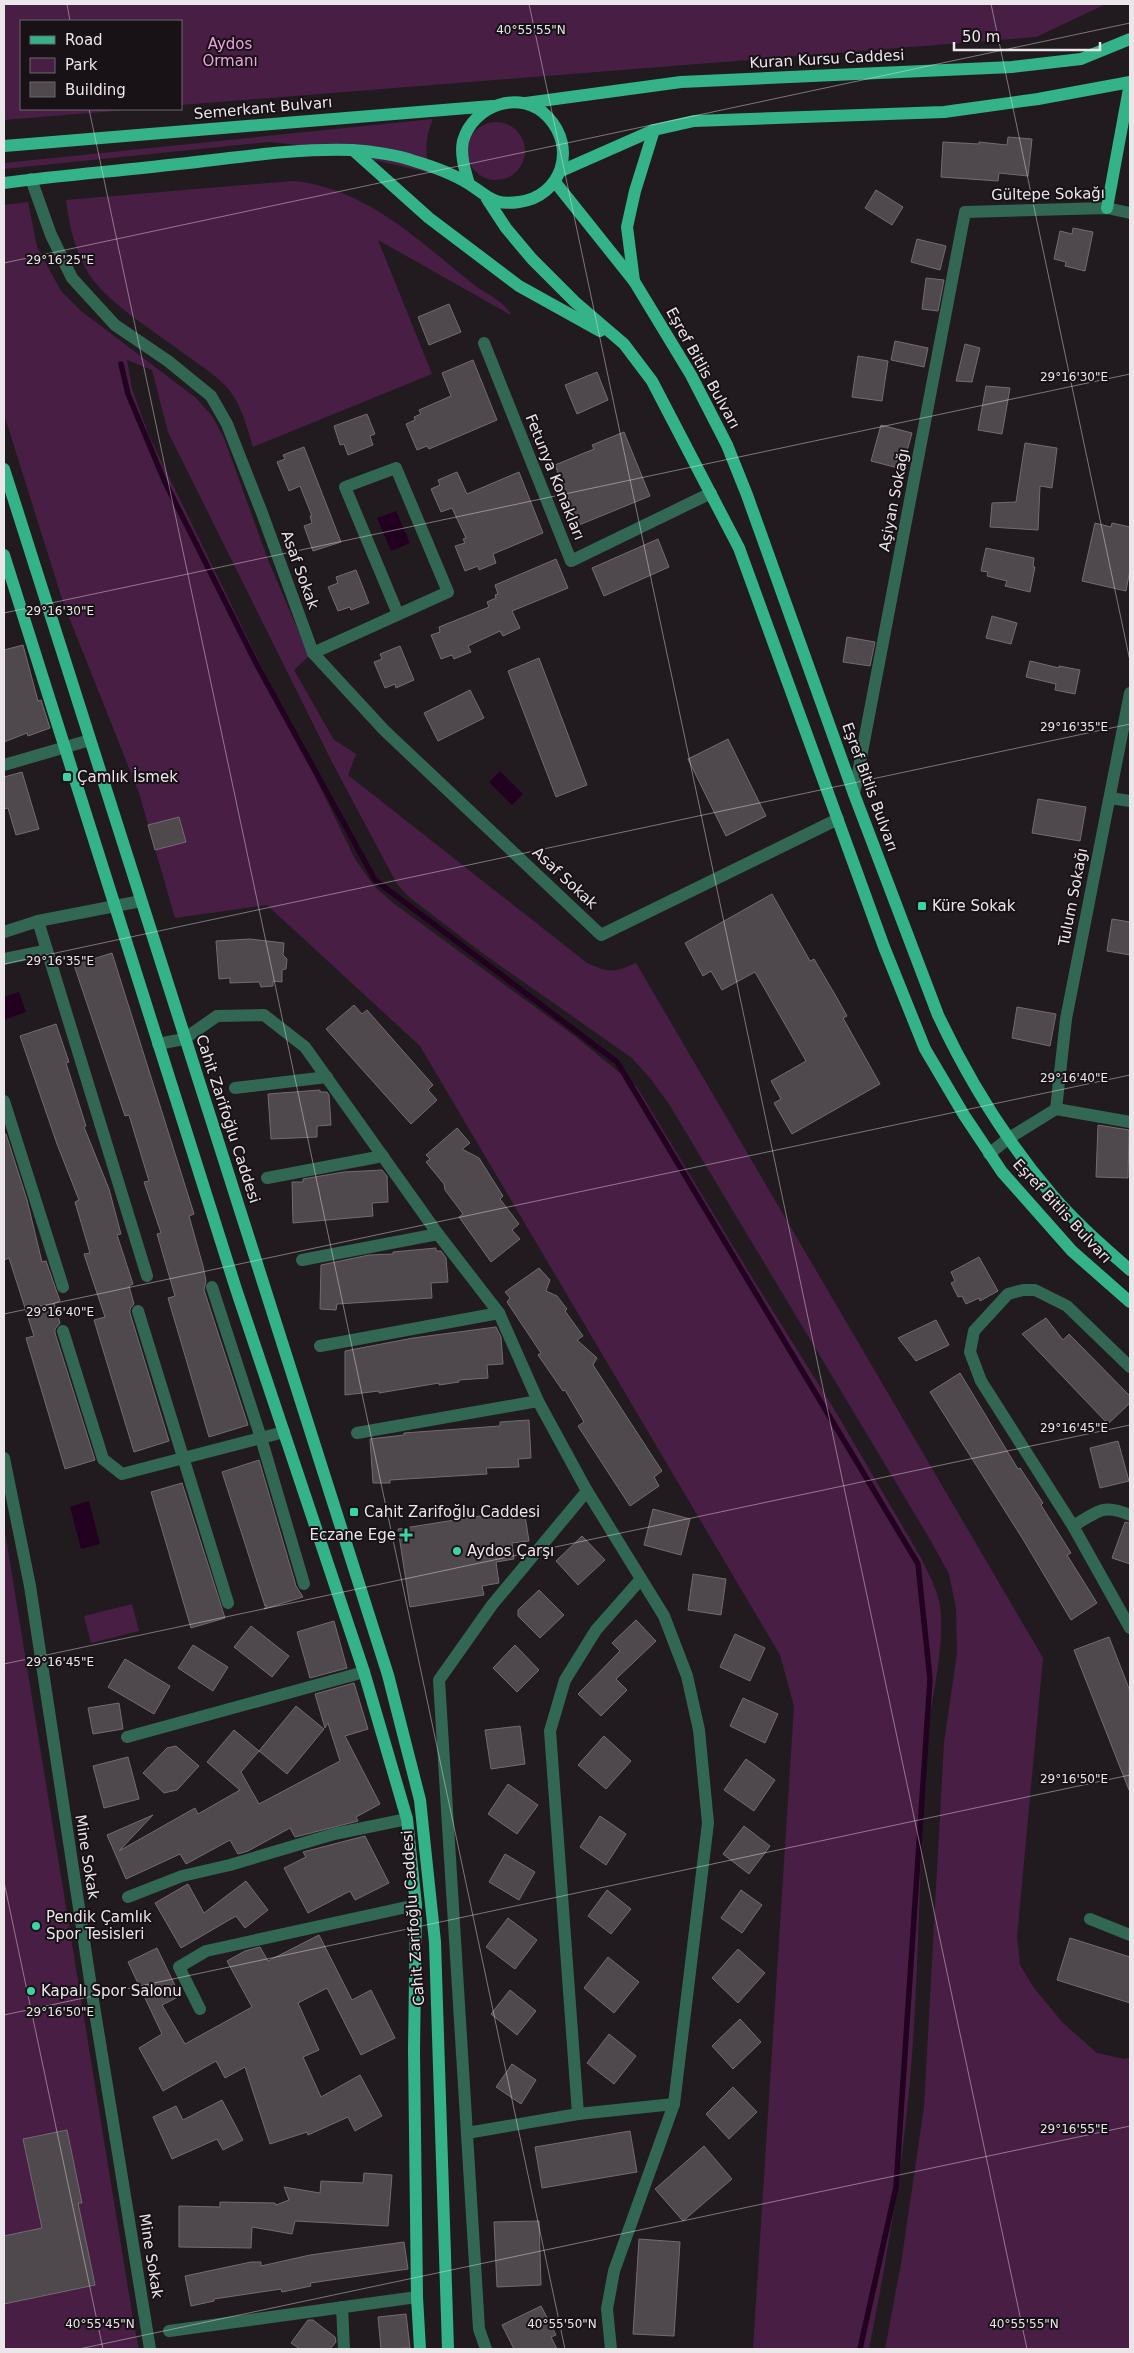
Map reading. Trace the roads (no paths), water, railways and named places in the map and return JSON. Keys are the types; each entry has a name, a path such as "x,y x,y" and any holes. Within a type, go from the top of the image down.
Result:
{"main road":[{"name":"Kuran Kursu Caddesi","path":"522,103 680,82 1012,67 1081,59 1130,39"},
{"path":"487,198 505,202 520,202 534,198 558,176 654,130 694,121 944,112 1038,100 1130,83 1107,208"},
{"path":"469,184 462,160 463,143 469,127 480,114 494,105 508,102 522,103 537,109 548,118 557,131 562,146 558,176"},
{"name":"Semerkant Bulvarı","path":"4,146 494,105"},
{"path":"634,281 627,227 635,191 654,130"},
{"path":"353,150 428,218 519,286 624,344"},
{"path":"4,183 277,153 353,150 413,160 469,184 487,198 506,228 532,259 575,302 624,344"},
{"name":"Eşref Bitlis Bulvarı","path":"558,176 634,281 691,375 727,445 747,495 854,794 938,1015 952,1044 981,1096 1009,1138 1053,1197 1130,1270"},
{"name":"Eşref Bitlis Bulvarı","path":"624,344 652,381 738,548 912,1020 944,1083 989,1154 1029,1204 1072,1251 1130,1302"},
{"name":"Cahit Zarifoğlu Caddesi","path":"4,469 385,1666 420,1800 434,1942 448,2349"},
{"name":"Cahit Zarifoğlu Caddesi","path":"4,555 236,1289 364,1672 407,1819 416,1905 414,2050 417,2297 420,2349"}],"street":[{"name":"Asaf Sokak","path":"32,179 51,235 72,278 116,325 168,361 211,396 234,442 313,653 384,730 601,935 838,819"},
{"name":"Gültepe Sokağı","path":"965,212 1107,208 1130,213"},
{"name":"Aşiyan Sokağı","path":"854,794 965,212"},
{"name":"Fetunya Konakları","path":"484,343 571,561 711,493"},
{"path":"313,653 448,592 396,468 345,487 398,614"},
{"name":"Tulum Sokağı","path":"1056,1109 1066,1019 1130,693"},
{"path":"4,765 90,740"},
{"path":"1110,798 1130,801"},
{"path":"4,932 38,921 141,901"},
{"path":"38,921 147,1276"},
{"path":"4,958 47,950"},
{"path":"158,1044 184,1039 217,1016 264,1014 305,1047 438,1234 499,1313 538,1401 588,1491 664,1616 687,1676 699,1730 708,1823 674,2104 614,2270 607,2309 612,2349"},
{"path":"235,1088 327,1077"},
{"path":"4,1101 63,1287"},
{"path":"989,1154 1009,1138 1056,1109 1130,1122"},
{"path":"267,1178 382,1156"},
{"path":"302,1260 438,1234"},
{"path":"212,1287 261,1438 304,1584"},
{"path":"1130,1367 1067,1306 1035,1290 1023,1290 1008,1294 974,1331 970,1352 980,1381 1073,1526 1130,1628"},
{"path":"138,1311 228,1603"},
{"path":"320,1346 499,1313"},
{"path":"63,1331 103,1460 122,1474 284,1432"},
{"path":"357,1432 538,1401"},
{"name":"Mine Sokak","path":"4,1458 30,1586 90,1981 150,2349"},
{"path":"486,2349 479,2329 439,1680 492,1606 588,1491"},
{"path":"1073,1526 1101,1510 1114,1508 1130,1515"},
{"path":"578,2114 550,1731 565,1680 596,1630 641,1579"},
{"path":"128,1737 364,1672"},
{"path":"128,1896 182,1876 230,1865 334,1834 407,1819"},
{"path":"200,2009 179,1967 206,1951 416,1905"},
{"path":"1090,1919 1130,1935"},
{"path":"467,2133 578,2114 674,2104"},
{"path":"169,2332 417,2297"},
{"path":"342,2307 344,2349"}],"waterway":[{"path":"121,364 128,394 164,480 258,667 375,880 617,1062 918,1564 930,1679 896,2187 860,2349"}],"place":[{"name":"Çamlık İsmek","path":"67,777"},
{"name":"Küre Sokak","path":"922,906"},
{"name":"Cahit Zarifoğlu Caddesi","path":"354,1512"},
{"name":"Eczane Ege","path":"406,1535"},
{"name":"Aydos Çarşı","path":"457,1551"},
{"name":"Pendik Çamlık Spor Tesisleri","path":"36,1926"},
{"name":"Kapalı Spor Salonu","path":"31,1991"}],"park label":[{"name":"Aydos Ormanı","path":"230,52"}]}
